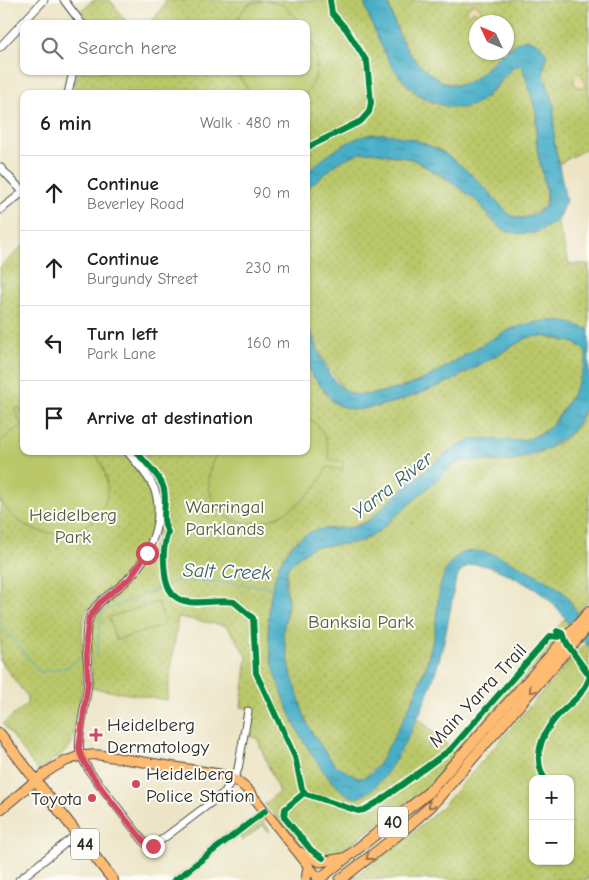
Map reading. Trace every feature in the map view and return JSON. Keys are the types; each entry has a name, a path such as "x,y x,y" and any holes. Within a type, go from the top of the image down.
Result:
{"highway":[{"name":"40","path":"340,880 399,834 431,806 561,650 589,612"},
{"name":"40","path":"319,880 428,793 561,650 589,625"},
{"name":"44","path":"0,734 113,880"}],"main road":[{"path":"0,810 63,761 80,756 100,756 215,773 233,779 248,790 319,880"},
{"path":"292,846 320,862 331,862 348,857"},
{"path":"306,880 308,866"}],"street":[{"path":"25,20 44,0"},
{"path":"64,0 79,20"},
{"path":"0,47 20,26"},
{"path":"69,90 72,75"},
{"path":"0,167 20,190"},
{"path":"0,210 20,195"},
{"path":"130,455 153,487 157,500 157,515 151,542 142,562 128,580 94,608 88,624 88,682 79,742 80,756 145,843 150,846 156,844 225,792 238,770 248,711"},
{"path":"89,770 89,764 100,756"},
{"path":"175,880 265,811"},
{"path":"19,880 77,834"}],"green space":[{"path":"94,0 110,0 125,20 87,20 81,10"},
{"path":"164,0 363,0 386,56 398,73 411,88 426,99 444,105 480,101 489,94 515,65 522,65 536,112 536,141 546,193 545,207 527,217 518,218 510,215 475,179 442,151 416,140 385,134 345,145 310,169 310,90 74,90 77,75 310,75 310,20 153,20 166,2"},
{"path":"266,0 283,5 298,20 237,20 247,5"},
{"path":"387,0 589,0 589,147 559,164 554,142 554,104 543,73 547,58 516,42 514,44 514,15 469,15 469,60 495,60 469,82 459,85 444,82 424,69 409,52 399,33"},
{"path":"310,38 314,46 317,63 315,79 308,90 248,90 239,75 310,75"},
{"path":"360,152 372,152 412,159 459,187 478,202 491,220 535,233 557,221 569,264 589,264 589,330 554,321 512,328 431,376 412,384 393,390 360,396 345,391 326,365 310,330 310,186 342,160"},
{"name":"Heidelberg Park","path":"20,249 20,455 124,455 148,486 154,502 153,527 138,564 123,582 99,598 89,608 83,621 81,689 72,742 68,749 38,771 3,724 27,704 27,696 0,661 0,267"},
{"name":"Warringal Parklands","path":"536,335 575,343 586,351 588,358 577,387 551,427 529,439 505,442 473,440 457,447 412,481 369,520 348,529 329,529 291,546 279,563 270,620 271,655 284,698 299,733 332,783 382,780 418,718 450,747 565,619 570,626 424,791 335,855 326,860 310,855 265,804 279,792 257,738 248,736 252,709 241,707 247,656 227,626 178,617 167,700 91,688 90,631 95,612 148,557 158,539 157,487 134,455 310,455 310,369 329,399 339,406 358,410 396,402 453,380 527,338"},
{"name":"Banksia Park","path":"589,402 589,600 577,614 565,594 559,589 463,554 450,564 444,575 434,636 425,668 410,708 380,763 363,778 353,777 344,772 327,757 314,737 305,718 288,664 283,630 288,608 287,572 289,565 301,553 319,545 352,543 370,537 388,523 442,472 453,465 468,460 510,461 539,453 549,448 573,431"},
{"path":"19,407 20,409 20,422 15,409"},
{"path":"310,419 324,434 328,446 329,459 344,462 342,470 327,467 313,489 292,508 280,515 254,523 241,522 230,518 215,503 210,493 209,482 213,461 217,455 310,455"},
{"path":"20,428 20,455 96,455 106,478 106,500 96,517 79,529 59,533 37,530 16,519 0,499 0,442 11,432"},
{"path":"158,602 165,625 116,640 109,617"},
{"path":"585,643 589,646 589,880 352,879 421,826 443,806"},
{"path":"262,820 270,831 268,832 263,825 242,841 239,834 243,836 254,827 255,822"}],"sand":[{"path":"473,4 479,6 481,11 479,14 474,11 468,15 466,10"},
{"path":"577,73 582,75 585,84 583,89 575,85 574,76"}],"water":[{"path":"363,0 387,0 399,34 409,52 424,69 435,77 452,84 459,85 469,82 495,60 514,60 514,45 525,39 540,44 547,54 543,73 554,104 554,142 566,200 557,221 535,233 521,234 508,232 499,227 478,202 448,179 412,159 372,152 360,153 342,160 310,186 310,169 330,154 356,139 382,134 415,141 439,150 459,164 491,194 505,211 516,218 532,216 545,206 547,202 545,184 537,150 536,112 522,65 515,66 479,102 465,108 447,107 423,97 410,87 399,75 382,48"},
{"path":"546,321 567,322 589,330 589,402 572,432 547,449 511,461 474,460 456,463 378,532 357,543 313,547 294,560 287,569 285,585 288,603 283,633 292,676 305,718 312,733 335,765 358,778 369,775 378,766 410,705 422,678 431,650 442,580 452,560 461,554 472,551 495,555 547,581 564,593 589,628 589,646 553,603 531,587 496,569 485,566 475,564 463,569 455,584 439,661 420,712 403,746 384,777 372,790 356,798 348,795 338,787 310,752 292,718 276,676 271,658 268,619 273,585 285,555 295,543 314,531 353,527 368,521 447,453 466,442 476,439 516,441 538,435 549,428 560,414 579,381 586,360 586,353 582,347 572,342 544,336 527,338 453,380 396,402 358,410 345,408 334,402 310,371 310,331 331,377 345,390 361,395 392,390 419,381 488,341 526,324"}],"waterway":[{"name":"Salt Creek","path":"97,655 101,612 182,579 273,587"},
{"name":"Salt Creek","path":"0,627 14,639 39,672 65,668 82,657"}],"cycle path":[{"path":"310,146 361,121 369,112 371,103 367,62 346,29 332,13 330,0"},
{"name":"Main Yarra Trail","path":"139,455 158,477 165,492 164,521 168,532 164,548 164,563 168,587 174,596 182,600 192,602 234,602 253,618 256,673 295,757 302,789 306,794 358,811 364,810 381,800 451,749 550,636 559,637 557,631 563,633 567,644 589,675"},
{"path":"543,775 539,764 539,756 545,734 554,720 578,696 589,679"},
{"path":"304,793 285,809 284,817 311,850 323,858"},
{"path":"175,880 265,811"}],"place":[{"name":"Heidelberg Dermatology","path":"96,735"},
{"name":"Heidelberg Police Station","path":"136,784"},
{"name":"Toyota","path":"92,798"}],"route":[{"path":"147,553 140,566 130,578 99,603 89,618 86,639 88,682 79,748 80,756 90,772 145,843 153,846"}],"water label":[{"name":"Yarra River","path":"392,485"}]}
